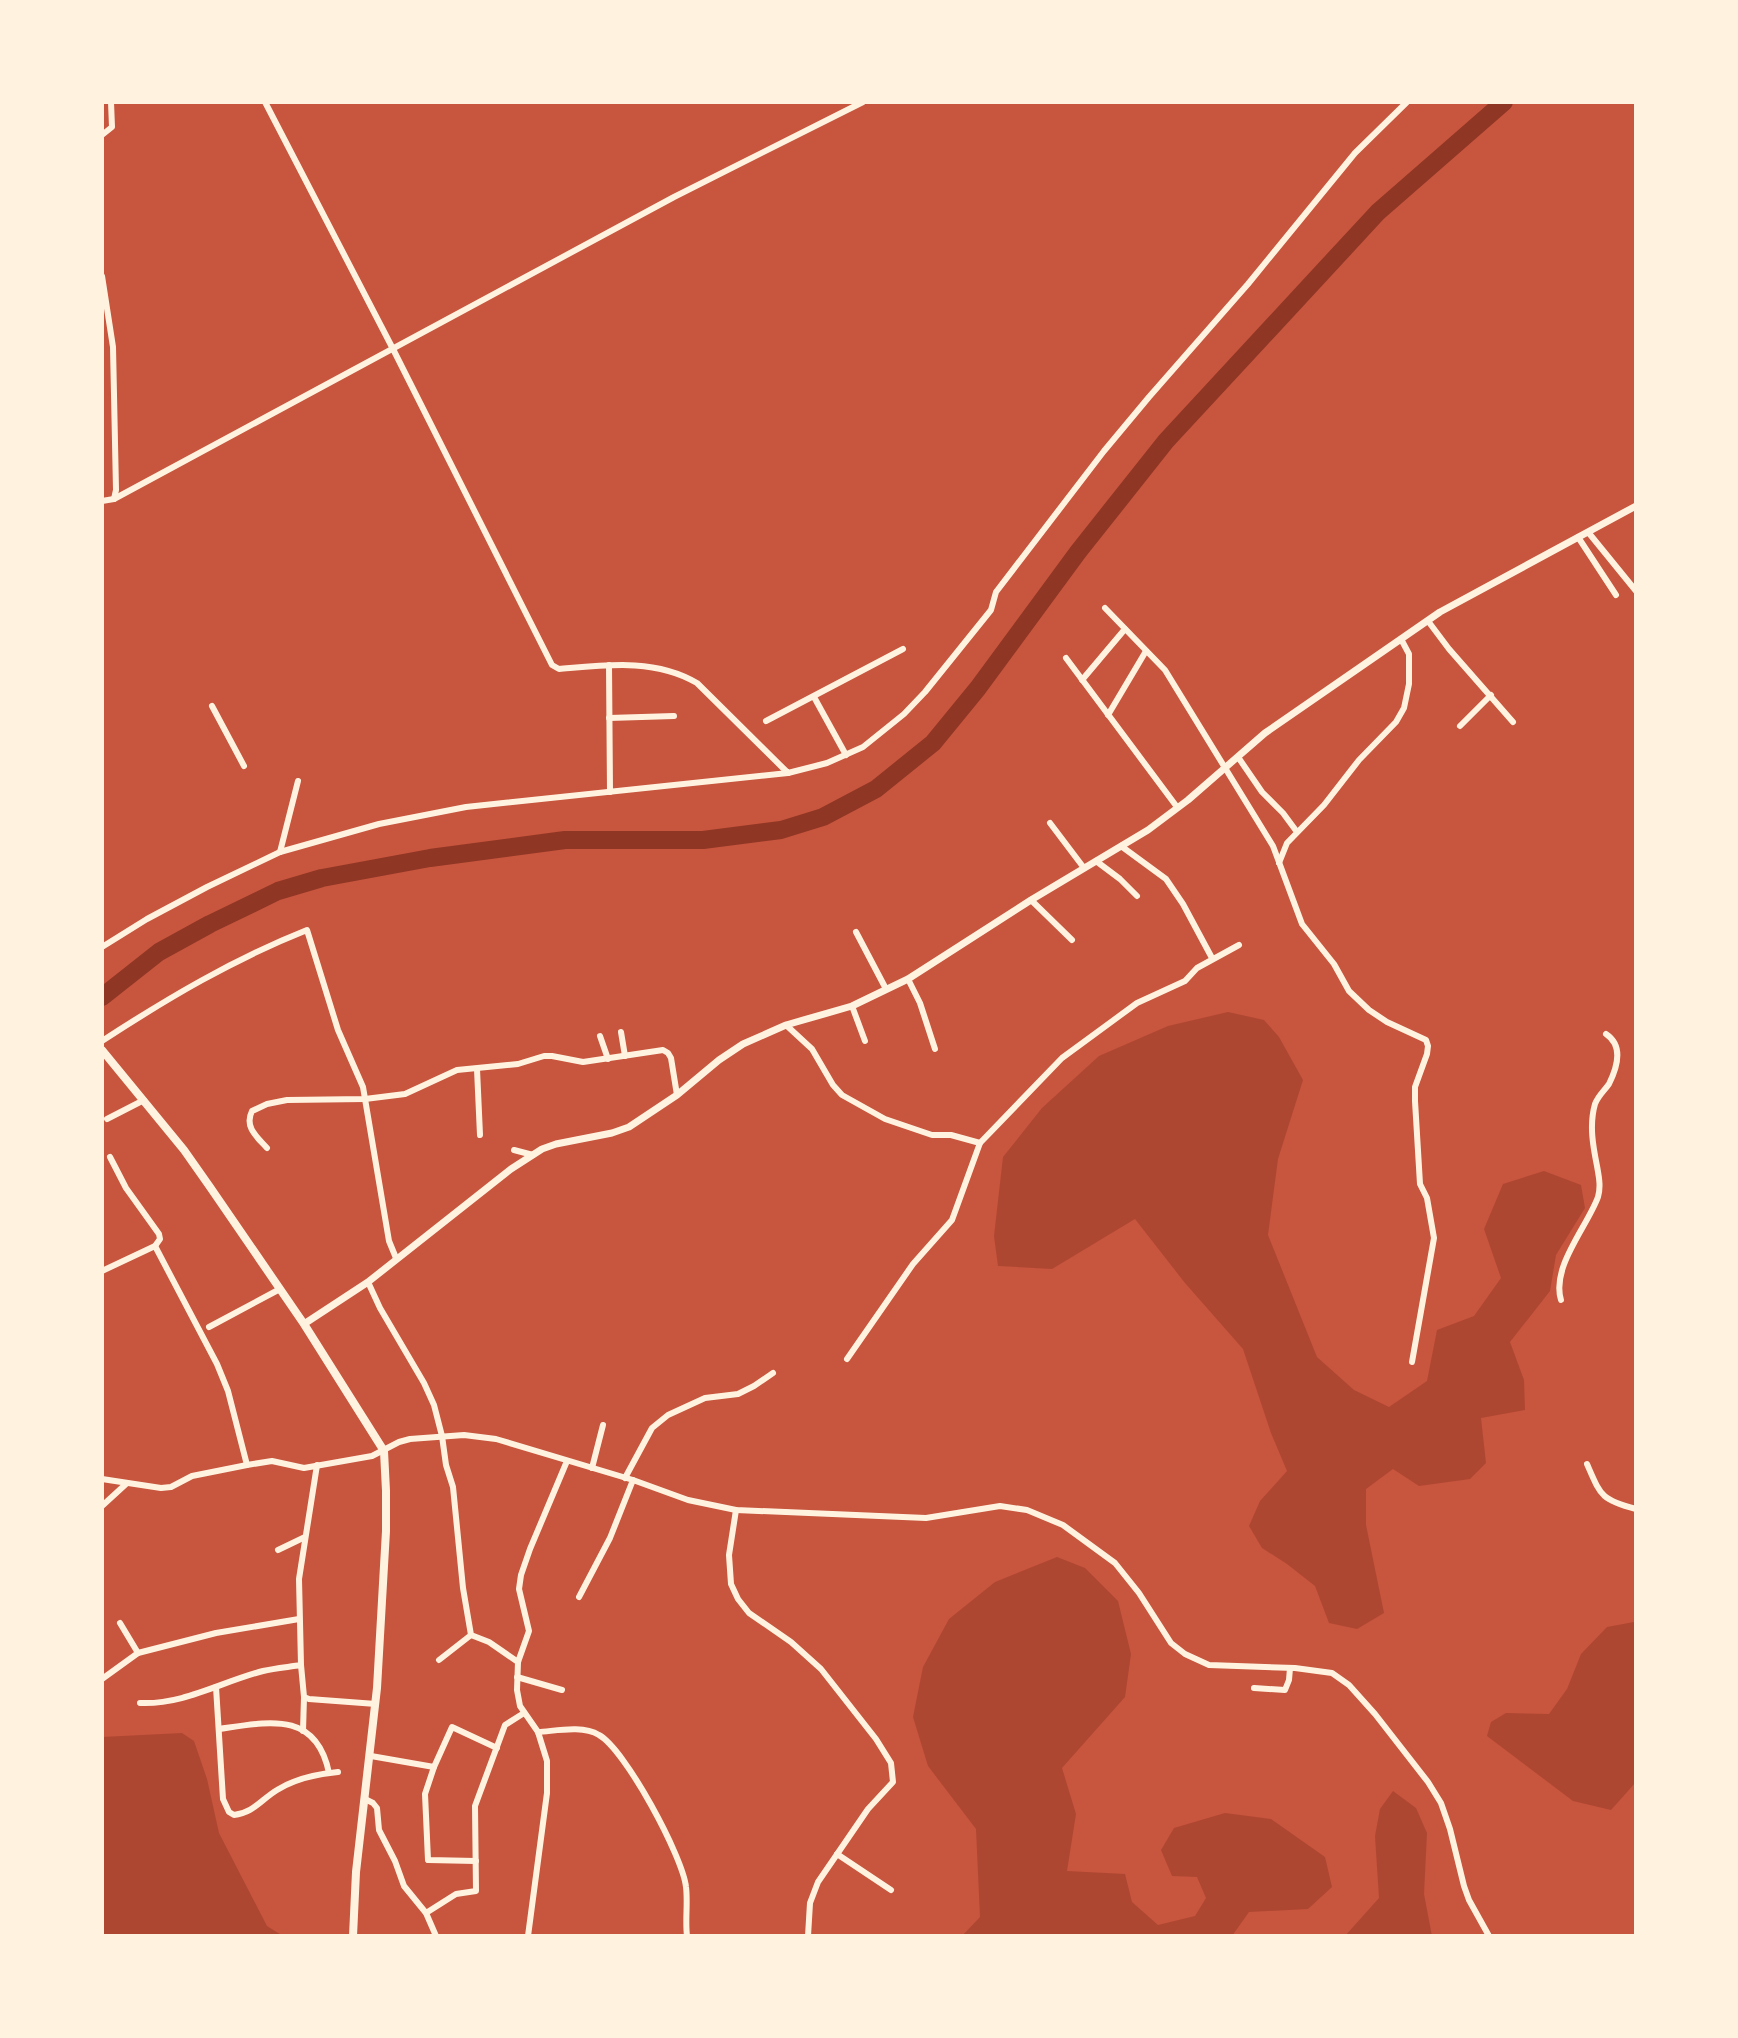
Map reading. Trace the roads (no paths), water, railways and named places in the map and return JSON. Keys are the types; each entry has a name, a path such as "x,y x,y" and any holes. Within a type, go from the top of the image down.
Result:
{"main road":[{"path":"102,1050 184,1150 304,1324 384,1451 386,1531 376,1704 356,1872 353,1936"}],"street":[{"path":"102,135 112,127 111,102"},
{"path":"265,102 552,665 559,669 626,664 650,666 685,676 697,683 788,773"},
{"path":"102,501 114,499 674,197 863,102"},
{"path":"102,947 160,912 280,852 379,824 466,807 788,773 827,763 863,747 904,714 925,692 991,610 996,592 1104,451 1248,284 1355,153 1407,102"},
{"path":"102,276 113,347 114,499"},
{"path":"304,1324 368,1282 533,1155 556,1144 629,1127 743,1044 786,1025 852,1006 908,979 1148,830 1265,733 1440,612 1636,506"},
{"path":"1588,532 1636,591"},
{"path":"1578,537 1616,595"},
{"path":"1105,608 1165,670 1273,846 1302,924 1334,964 1349,991 1387,1022 1426,1040 1428,1046 1415,1087 1415,1101 1420,1184 1427,1198 1434,1238 1412,1362"},
{"path":"1428,621 1513,722"},
{"path":"1082,680 1125,629"},
{"path":"1279,863 1287,843 1396,722 1404,708 1409,684 1409,654 1401,639"},
{"path":"766,721 903,649"},
{"path":"1108,715 1146,651"},
{"path":"1066,658 1177,807"},
{"path":"609,665 610,792"},
{"path":"1460,726 1491,695"},
{"path":"814,697 846,755"},
{"path":"212,706 244,766"},
{"path":"609,718 674,716"},
{"path":"1238,757 1262,792 1297,832"},
{"path":"280,852 298,781"},
{"path":"1050,823 1084,868"},
{"path":"1121,846 1166,879 1212,958"},
{"path":"1096,861 1137,896"},
{"path":"1031,900 1072,940"},
{"path":"102,1041 169,998 237,960 307,930 338,1030 363,1087 389,1241 396,1258"},
{"path":"856,932 886,989"},
{"path":"847,1359 913,1264 952,1220 980,1143 1062,1058 1137,1003 1185,981 1212,958 1239,945"},
{"path":"908,979 920,1003 935,1049"},
{"path":"852,1006 865,1041"},
{"path":"786,1025 812,1049 842,1095 885,1119 932,1135 951,1135 980,1143"},
{"path":"621,1032 625,1056"},
{"path":"1561,1300 1559,1282 1575,1239 1599,1194 1592,1120 1599,1095 1607,1087 1618,1061 1615,1045 1606,1034"},
{"path":"600,1036 608,1059"},
{"path":"267,1148 250,1127 252,1111 260,1107 287,1100 365,1099 405,1094 457,1070 518,1064 544,1056 583,1062 659,1049 671,1058 677,1095"},
{"path":"477,1069 480,1135"},
{"path":"107,1119 144,1100"},
{"path":"514,1150 533,1155"},
{"path":"102,1271 155,1246 160,1239 126,1188 110,1157"},
{"path":"155,1246 217,1364 228,1391 247,1465"},
{"path":"368,1282 434,1405 453,1487 471,1635"},
{"path":"209,1327 280,1289"},
{"path":"625,1478 652,1428 668,1415 705,1398 738,1394 773,1373"},
{"path":"592,1468 603,1425"},
{"path":"102,1479 171,1487 192,1476 247,1465 272,1461 304,1468 372,1456 410,1439 464,1435 496,1439 633,1480 686,1500 736,1510 926,1518 1000,1506 1027,1510 1063,1525 1115,1563 1139,1593 1171,1643 1185,1654 1209,1665 1332,1673 1349,1685 1375,1714 1441,1803 1469,1900 1489,1936"},
{"path":"528,1936 547,1793 547,1761 538,1732 520,1706 517,1690 518,1662 529,1631 519,1595 521,1575 567,1461"},
{"path":"1587,1464 1608,1500 1636,1509"},
{"path":"303,1731 299,1579 317,1465"},
{"path":"579,1597 610,1538 633,1480"},
{"path":"102,1506 126,1484"},
{"path":"736,1510 729,1555 731,1584 738,1599 749,1613 791,1642 821,1669 891,1763 893,1782 868,1809 818,1882 810,1903 808,1936"},
{"path":"278,1550 305,1537"},
{"path":"102,1679 138,1653 216,1633 299,1619"},
{"path":"120,1623 138,1653"},
{"path":"439,1660 471,1635"},
{"path":"471,1635 489,1642 518,1662"},
{"path":"140,1703 180,1700 264,1671 301,1665"},
{"path":"1254,1688 1285,1690 1290,1668"},
{"path":"517,1677 562,1690"},
{"path":"216,1687 223,1799 229,1812 234,1815 251,1810 276,1790 296,1781 338,1772"},
{"path":"304,1697 376,1704"},
{"path":"426,1913 456,1894 476,1891 475,1806 505,1725 524,1713"},
{"path":"219,1729 270,1722 303,1731 319,1743 329,1773"},
{"path":"476,1861 428,1860 425,1794 452,1727 497,1748"},
{"path":"538,1732 580,1730 596,1733 611,1745 643,1789 683,1876 687,1936"},
{"path":"371,1756 434,1767"},
{"path":"365,1799 377,1808 379,1830 404,1886 426,1913 436,1936"},
{"path":"837,1854 891,1890"}],"waterway":[{"path":"102,997 159,952 210,924 278,891 322,878 430,858 565,840 703,840 781,830 823,817 876,789 933,743 1166,441 1378,212 1504,102"}]}
